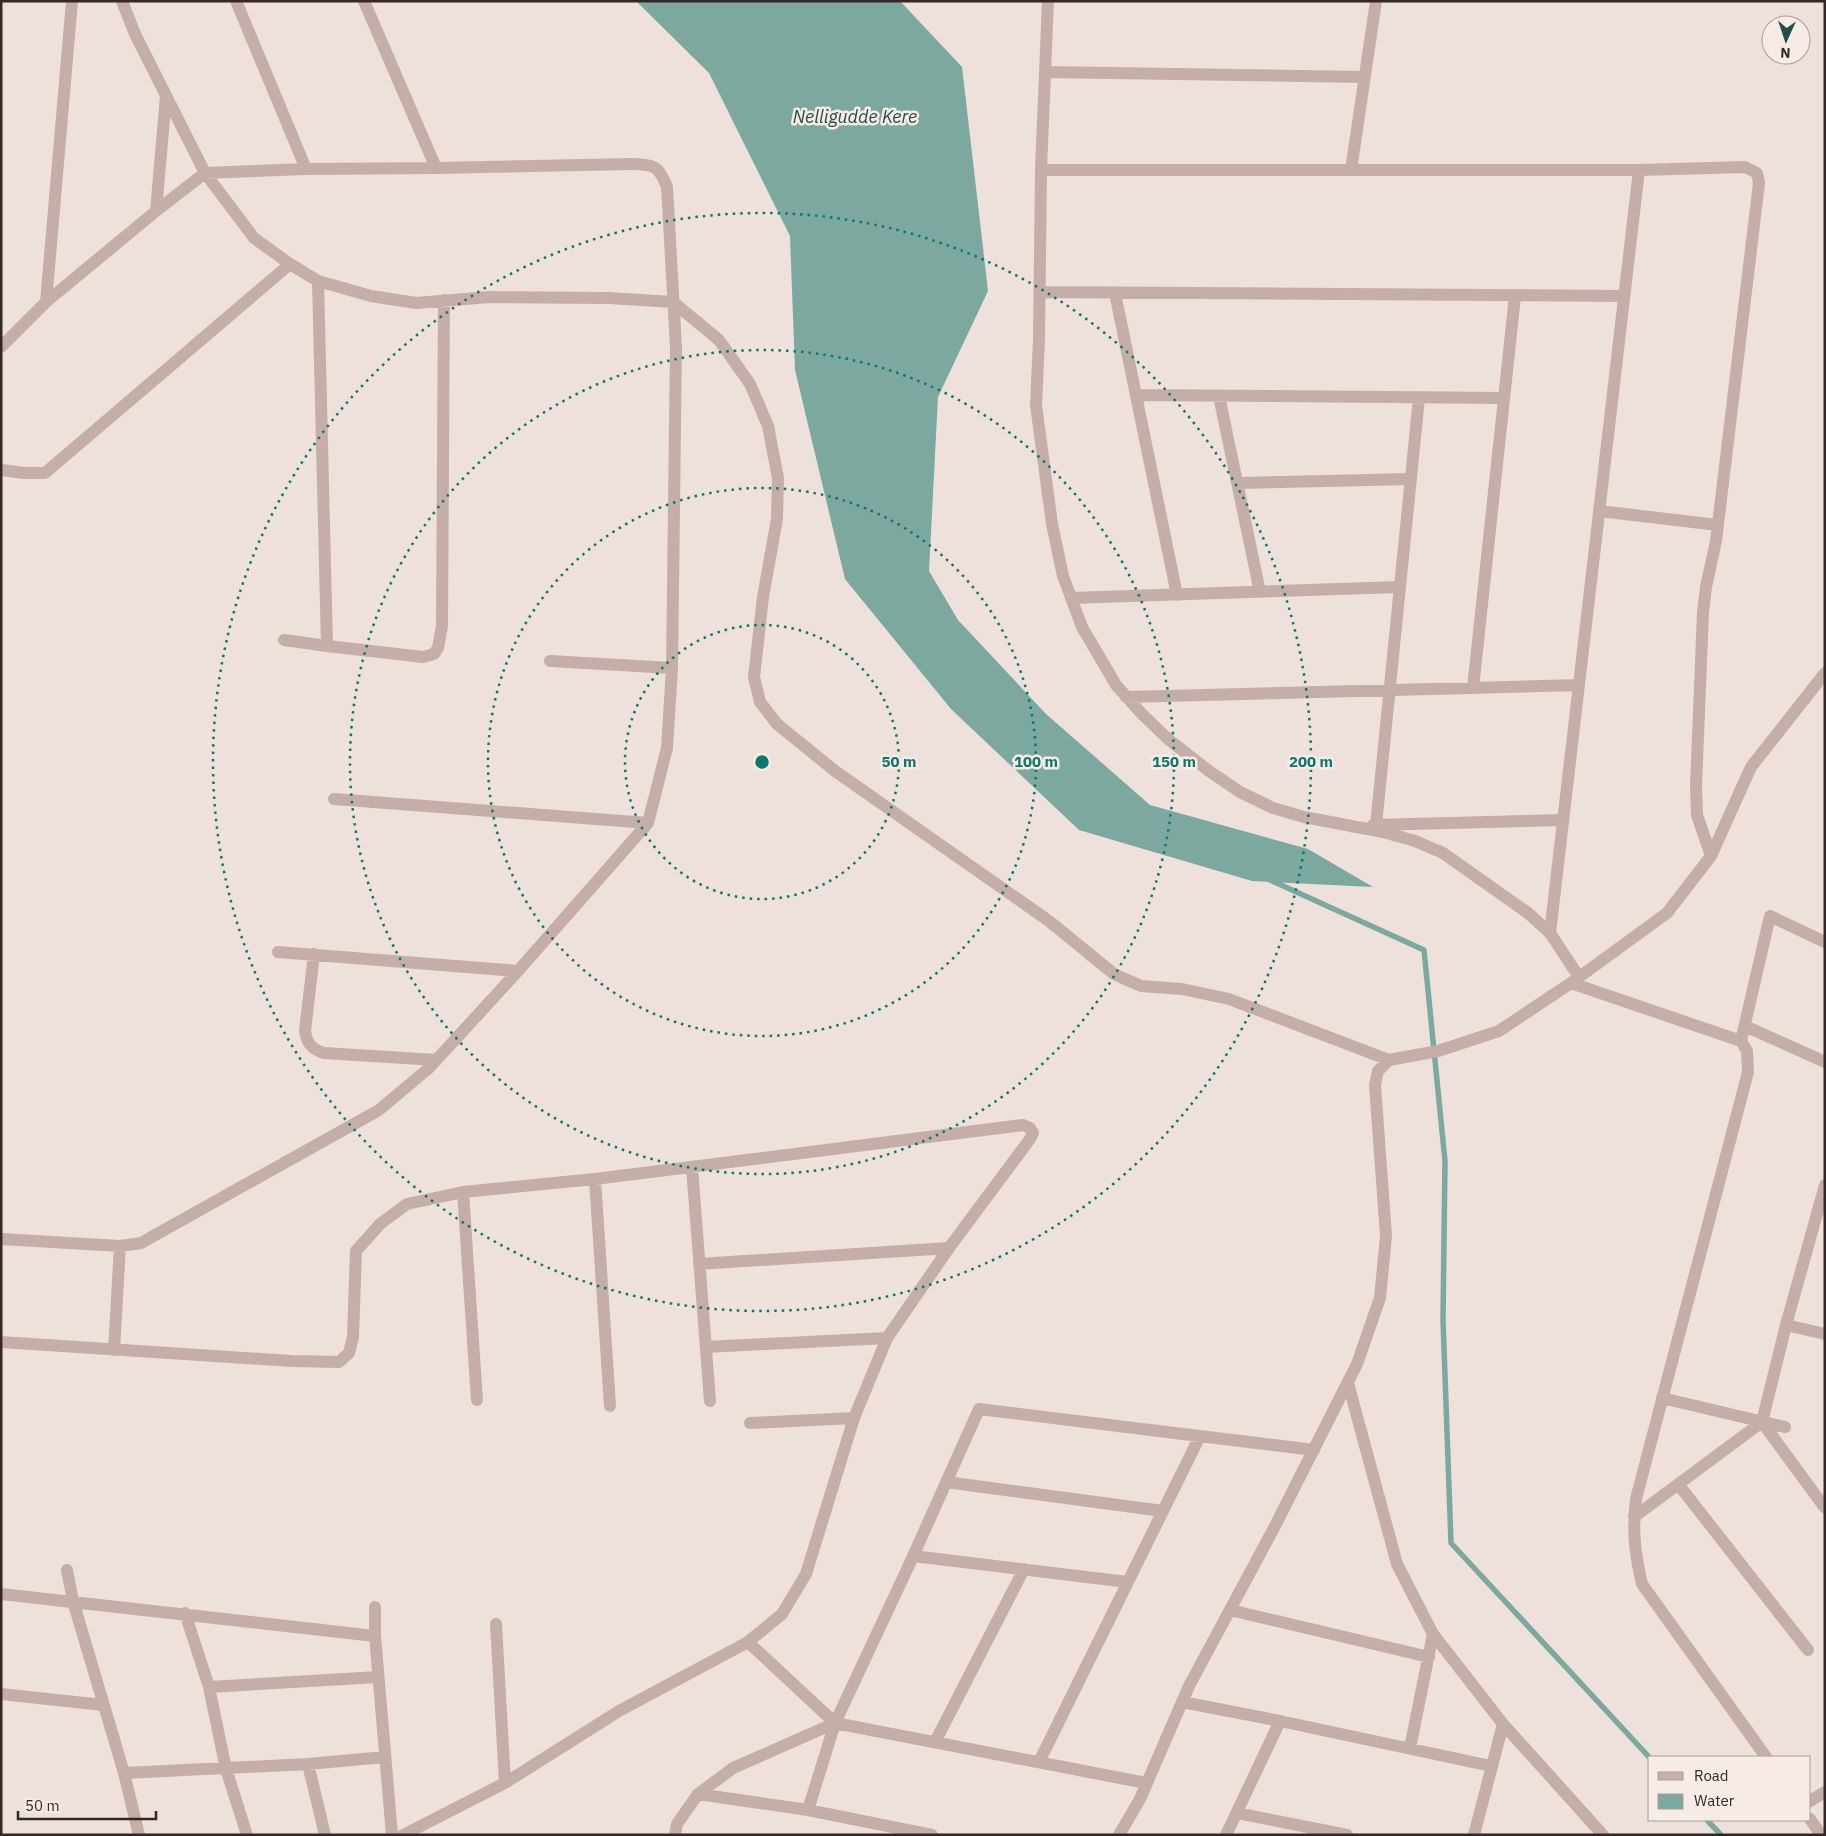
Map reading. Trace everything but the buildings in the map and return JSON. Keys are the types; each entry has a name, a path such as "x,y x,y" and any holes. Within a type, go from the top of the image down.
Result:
{"street":[{"path":"46,302 72,1"},
{"path":"122,1 135,34 205,173 254,238 290,264 318,281 371,296 416,303 490,297 609,298 673,302 719,340 750,384 768,426 778,478 778,519 763,597 754,677 760,702 777,724 835,771 1049,921 1114,974 1141,986 1182,989 1229,999 1389,1060 1438,1051 1498,1031 1575,980 1667,913 1711,856 1751,767 1825,673"},
{"path":"236,1 306,169"},
{"path":"364,1 436,168"},
{"path":"1048,1 1041,170 1040,292 1036,405 1052,524 1063,576 1082,627 1116,685 1168,739 1209,772 1240,792 1273,808 1304,817 1382,832 1415,841 1443,853 1528,913 1550,932 1575,980 1741,1041 1748,1051 1748,1072 1636,1500 1633,1528 1642,1584 1765,1756"},
{"path":"1351,170 1376,1"},
{"path":"1045,72 1365,77"},
{"path":"156,211 166,96"},
{"path":"1,347 46,302 205,173 306,169 644,164 657,168 667,187 676,347 672,668 667,748 648,823 518,971 429,1068 379,1110 142,1243 120,1246 1,1239"},
{"path":"1041,170 1638,170 1745,167 1757,173 1759,184 1758,196 1718,525 1703,612 1696,786 1698,815 1711,856"},
{"path":"1550,932 1638,170"},
{"path":"1,470 46,473 290,264"},
{"path":"318,281 327,646"},
{"path":"1040,292 1624,296"},
{"path":"1115,293 1176,595"},
{"path":"1473,688 1515,296"},
{"path":"284,640 423,657 434,654 438,648 442,626 444,300"},
{"path":"1137,395 1504,398"},
{"path":"1219,396 1260,592"},
{"path":"1376,825 1419,398"},
{"path":"1237,483 1411,479"},
{"path":"1600,511 1718,525"},
{"path":"1071,598 1400,587"},
{"path":"550,661 672,668"},
{"path":"1126,697 1579,685"},
{"path":"334,799 648,823"},
{"path":"1346,826 1563,820"},
{"path":"1741,1041 1770,916 1825,942"},
{"path":"278,952 518,971"},
{"path":"314,954 305,1032 307,1041 314,1050 324,1053 436,1060"},
{"path":"1745,1026 1825,1062"},
{"path":"1119,1835 1140,1799 1182,1702 1357,1364 1380,1298 1386,1236 1375,1085 1378,1071 1389,1060"},
{"path":"1,1342 292,1361 339,1362 349,1353 353,1337 356,1251 380,1224 407,1204 463,1192 595,1179 1023,1125 1030,1128 1033,1133 1030,1139 949,1248 887,1338 854,1418 806,1574 782,1614 748,1642 619,1711 505,1782 403,1835"},
{"path":"692,1167 710,1401"},
{"path":"595,1179 610,1406"},
{"path":"1634,1517 1762,1422 1786,1325 1825,1185"},
{"path":"463,1192 478,1400"},
{"path":"114,1350 120,1246"},
{"path":"699,1264 949,1248"},
{"path":"1786,1325 1825,1334"},
{"path":"706,1347 887,1338"},
{"path":"1348,1382 1397,1564 1433,1634 1502,1724 1604,1835"},
{"path":"1662,1398 1785,1427"},
{"path":"808,1810 835,1723 979,1409 1314,1450"},
{"path":"750,1423 854,1418"},
{"path":"1762,1422 1825,1508"},
{"path":"1039,1762 1200,1436"},
{"path":"946,1482 1163,1510"},
{"path":"1678,1484 1808,1650"},
{"path":"913,1556 1128,1582"},
{"path":"935,1742 1024,1569"},
{"path":"67,1570 72,1602 124,1773 139,1835"},
{"path":"1,1594 375,1636"},
{"path":"375,1607 378,1677 392,1835"},
{"path":"1230,1610 1429,1657"},
{"path":"185,1614 209,1687 226,1769 246,1835"},
{"path":"496,1624 505,1782"},
{"path":"1410,1748 1433,1634"},
{"path":"748,1642 835,1723 1146,1783"},
{"path":"209,1687 378,1677"},
{"path":"1,1694 103,1705"},
{"path":"1182,1702 1491,1766"},
{"path":"1226,1835 1280,1721"},
{"path":"675,1835 678,1824 698,1794 733,1768 835,1723"},
{"path":"1474,1835 1502,1724"},
{"path":"124,1773 308,1764 385,1757"},
{"path":"308,1764 325,1835"},
{"path":"1811,1799 1825,1792"},
{"path":"698,1794 808,1810 932,1835"},
{"path":"1237,1813 1347,1835"},
{"path":"1811,1820 1821,1835"}],"water":[{"name":"Nelligudde Kere","path":"636,1 900,1 962,67 988,291 938,397 929,571 958,620 1046,714 1150,805 1308,849 1373,887 1252,881 1079,830 951,709 845,579 795,370 790,236 709,73"}],"waterway":[{"path":"1268,879 1424,950 1445,1161 1443,1320 1451,1543 1648,1756"},
{"path":"1708,1821 1721,1835"}]}
